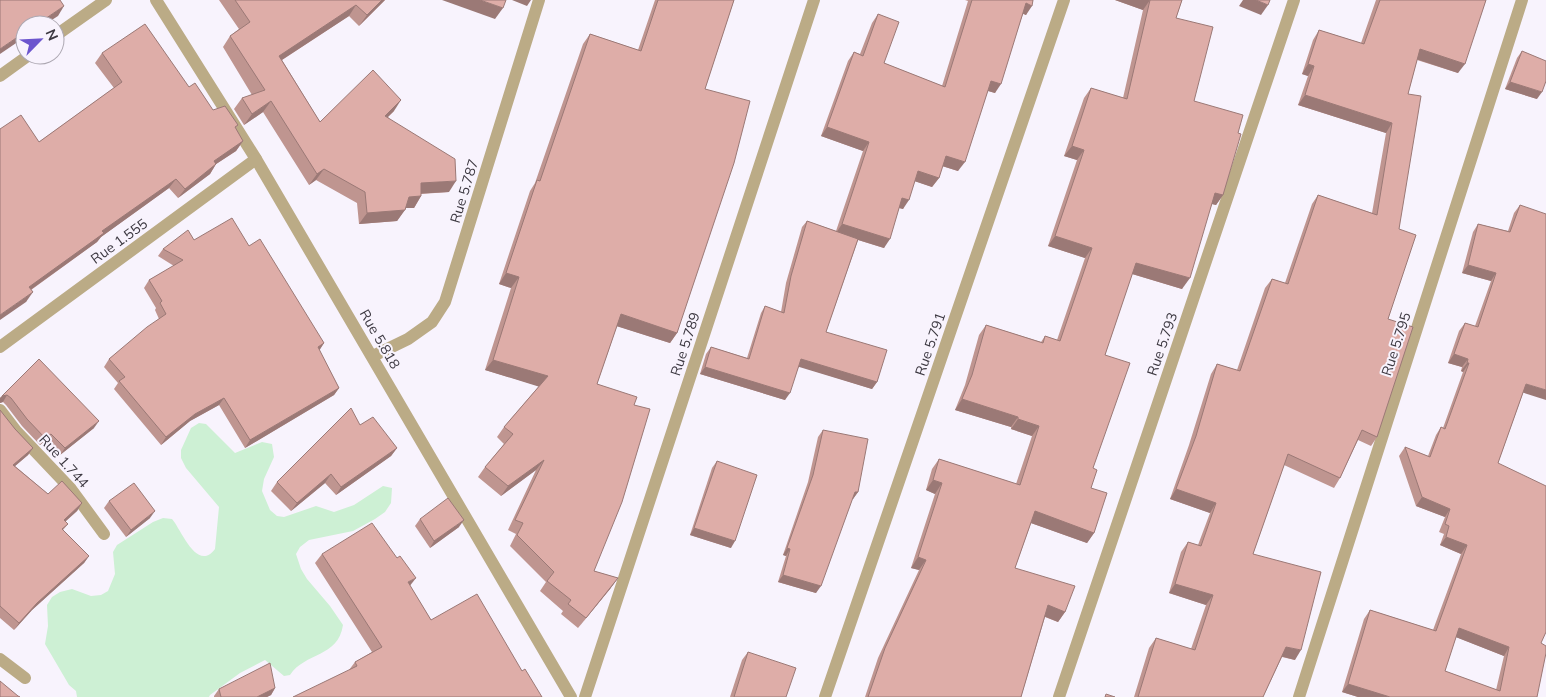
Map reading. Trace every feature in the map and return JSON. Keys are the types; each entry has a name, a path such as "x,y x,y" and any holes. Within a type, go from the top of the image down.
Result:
{"street":[{"path":"65,29 106,0"},
{"name":"Rue 5.818","path":"156,0 256,159 571,697"},
{"name":"Rue 5.787","path":"373,356 408,338 432,322 445,302 539,0"},
{"name":"Rue 5.789","path":"585,697 814,0"},
{"name":"Rue 5.791","path":"825,697 1064,0"},
{"name":"Rue 5.793","path":"1059,697 1294,0"},
{"name":"Rue 5.795","path":"1298,697 1522,0"},
{"path":"0,76 15,65"},
{"name":"Rue 1.555","path":"0,347 256,159"},
{"name":"Rue 1.744","path":"0,410 16,431 71,489 104,534"},
{"path":"0,659 25,678"}],"green space":[{"path":"199,423 206,424 235,453 262,442 272,444 274,457 264,479 262,491 270,510 277,516 284,517 316,506 334,512 354,505 383,486 392,488 391,503 385,512 375,519 353,531 309,540 300,547 296,554 307,579 343,625 340,636 335,644 304,662 290,675 284,676 265,660 240,673 209,697 77,697 76,691 69,685 45,644 48,626 47,605 52,597 60,592 72,589 91,596 101,595 108,591 115,574 113,552 117,545 153,522 163,518 172,519 196,553 202,556 208,555 215,549 219,507 186,468 181,458 181,450 191,428"}],"building":[{"path":"0,0 60,0 64,6 51,15 15,15 15,39 0,49"},
{"path":"235,0 382,0 367,15 356,5 279,56 320,122 373,70 401,100 385,116 455,159 456,181 421,183 421,196 409,197 405,210 367,213 365,192 324,169 317,174 271,101 252,114 242,98 265,90 230,36 250,22"},
{"path":"480,0 506,0 503,8"},
{"path":"658,0 734,0 705,89 750,101 734,163 677,333 621,314 597,384 637,397 634,405 650,409 622,502 594,571 618,578 586,618 568,604 571,600 547,581 554,572 517,535 523,523 515,520 544,460 508,486 485,467 513,434 504,427 548,376 493,360 519,277 506,273 537,180 540,181 590,34 641,51"},
{"path":"972,0 1033,0 1032,6 1026,3 1001,84 991,81 965,162 946,156 939,178 918,171 909,200 902,198 890,239 842,224 869,142 827,127 854,52 863,56 878,14 899,22 884,63 945,87"},
{"path":"1150,0 1182,0 1176,18 1213,27 1194,101 1243,115 1238,133 1241,134 1223,195 1215,193 1190,278 1136,263 1105,355 1130,363 1093,468 1097,470 1091,488 1107,493 1094,533 1035,511 1015,568 1075,586 1065,612 1048,605 1021,697 868,697 885,648 926,560 918,557 942,483 933,480 939,459 1020,485 1039,426 1018,419 1018,417 962,399 972,375 986,325 1043,343 1045,336 1060,341 1092,248 1055,236 1084,150 1072,146 1091,88 1127,99"},
{"path":"1256,0 1270,0 1268,5"},
{"path":"1380,0 1486,0 1465,64 1420,49 1408,94 1421,96 1399,229 1416,235 1388,319 1413,327 1377,437 1362,430 1340,478 1288,454 1253,554 1321,572 1301,650 1286,647 1263,697 1138,697 1156,638 1195,650 1213,595 1175,584 1188,542 1201,546 1216,503 1176,489 1196,436 1217,364 1240,371 1272,279 1288,284 1318,195 1377,215 1392,123 1305,95 1314,66 1308,64 1319,30 1364,44"},
{"path":"145,24 189,87 195,83 213,110 225,106 238,125 235,127 243,141 214,161 216,164 185,189 176,179 102,231 104,233 29,287 33,292 0,315 0,129 21,115 39,142 122,82 102,53"},
{"path":"1522,51 1546,61 1546,81 1542,92 1510,82"},
{"path":"1520,205 1546,214 1546,390 1526,384 1498,463 1546,486 1546,632 1541,643 1546,646 1546,653 1537,697 1390,697 1348,684 1370,610 1436,631 1467,545 1446,537 1449,526 1445,524 1450,509 1422,497 1405,447 1430,457 1441,427 1445,429 1469,363 1467,363 1468,359 1454,354 1465,323 1478,327 1496,273 1468,265 1478,224 1510,232","holes":["1459,628 1509,647 1500,691 1445,671"]},
{"path":"232,218 249,246 260,239 324,343 318,347 339,388 250,440 224,398 195,414 166,437 119,381 125,377 109,359 147,327 166,314 160,303 162,301 149,280 183,260 163,249 188,230 194,240"},
{"path":"807,221 858,239 826,332 887,350 877,382 801,359 790,393 705,367 711,347 749,359 765,306 784,313 791,276"},
{"path":"39,359 99,421 65,448 51,434 45,438 11,398 7,395 2,396"},
{"path":"351,408 360,425 373,417 397,448 341,487 331,474 297,503 277,482"},
{"path":"0,410 33,448 13,465 48,494 62,481 82,503 64,520 68,524 62,529 89,556 37,603 19,623 0,606"},
{"path":"823,430 868,439 858,492 855,492 821,586 783,575 790,549 787,548 813,475"},
{"path":"717,461 757,475 735,541 694,528"},
{"path":"134,483 155,511 131,530 109,501"},
{"path":"448,498 464,520 434,541 420,519"},
{"path":"372,523 397,558 400,556 416,578 408,582 431,620 477,594 522,671 525,669 542,697 293,697 357,666 355,662 382,647 322,554"},
{"path":"748,652 796,668 786,697 734,697"},
{"path":"270,663 275,688 257,697 221,697 219,689"},
{"path":"0,681 18,696 20,697 0,697"}]}
